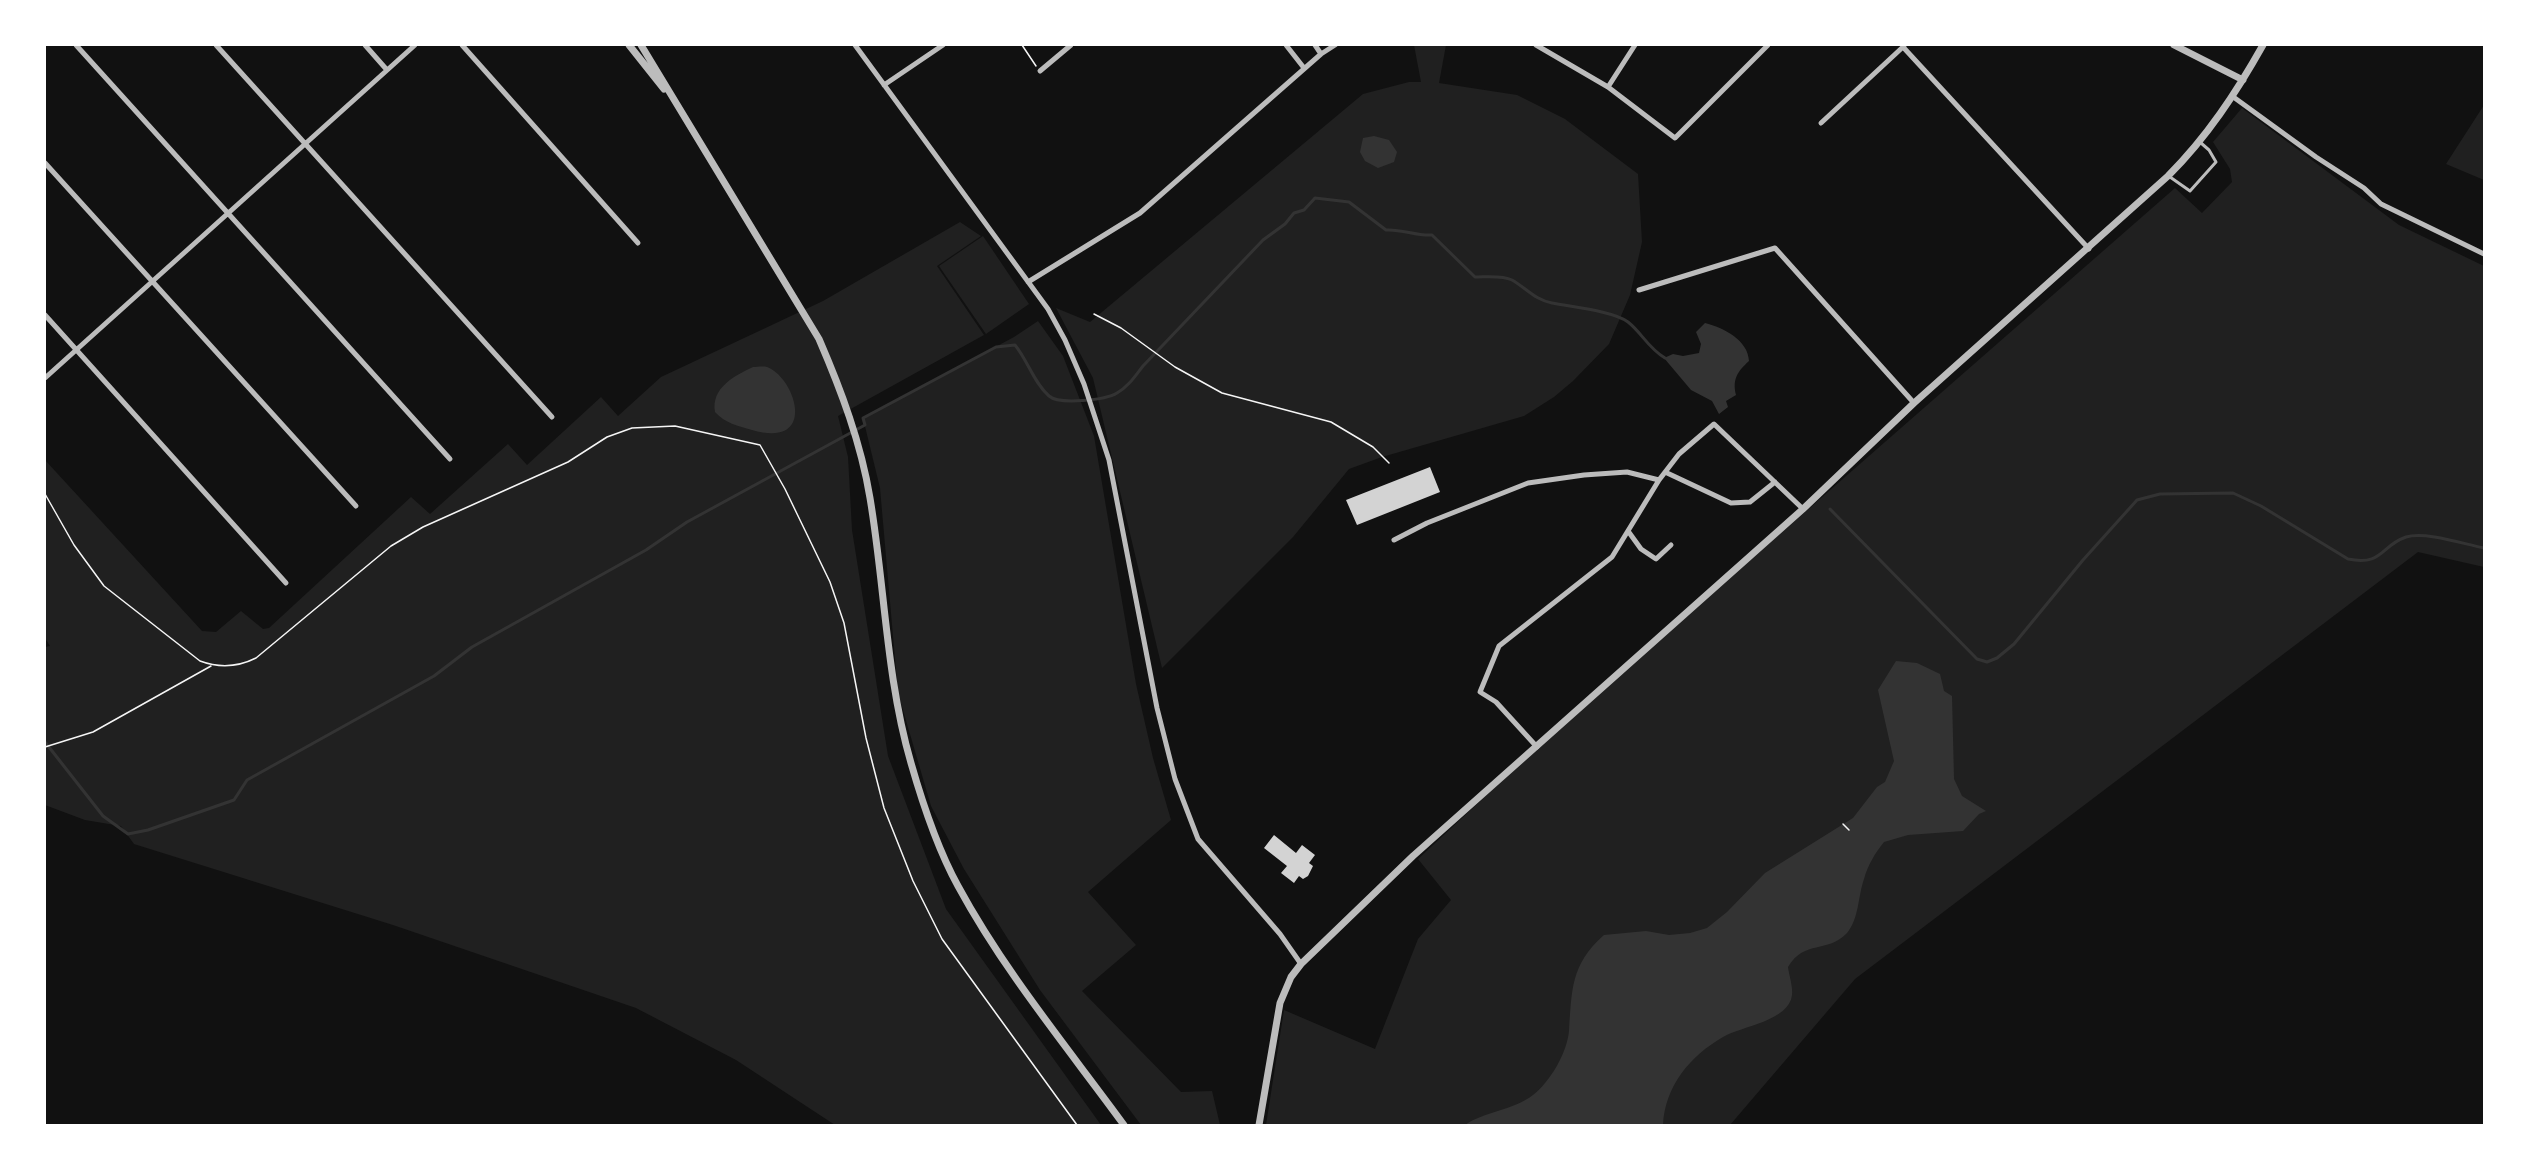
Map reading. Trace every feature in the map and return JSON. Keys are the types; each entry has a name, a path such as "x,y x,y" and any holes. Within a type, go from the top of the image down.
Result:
{"street":[{"path":"76,45 450,459"},
{"path":"216,45 552,417"},
{"path":"365,45 387,70"},
{"path":"45,378 415,45"},
{"path":"462,45 638,243"},
{"path":"629,45 682,112"},
{"path":"641,45 819,339 846,406 858,442 870,498 894,694 910,762 928,815 957,884 1005,964 1124,1125"},
{"path":"855,45 1048,309 1065,340 1096,414 1109,460 1146,646 1150,681 1175,778 1198,839 1280,934 1301,964"},
{"path":"884,85 943,45"},
{"path":"1040,71 1071,45"},
{"path":"1286,45 1304,68"},
{"path":"1314,45 1321,54"},
{"path":"1028,282 1140,213 1304,68 1335,45"},
{"path":"1536,45 1608,87 1675,138 1768,45"},
{"path":"1608,87 1635,45"},
{"path":"2174,45 2243,80"},
{"path":"1259,1125 1280,1003 1291,977 1301,964 1413,856 1803,509 1914,403 2168,176 2200,142 2243,80 2263,45"},
{"path":"1821,123 1904,46 2089,249"},
{"path":"2232,96 2316,157 2364,188 2381,204 2484,254"},
{"path":"45,163 356,506"},
{"path":"1639,290 1774,248 1914,403"},
{"path":"45,315 286,584"},
{"path":"1537,747 1496,702 1480,692 1499,646 1612,557 1659,480 1679,454 1714,424 1803,509"},
{"path":"1394,540 1427,523 1528,483 1627,472 1659,480"},
{"path":"1665,472 1731,503 1750,502 1775,482"},
{"path":"1628,531 1641,549 1656,559 1671,545"}],"lane":[{"path":"2168,176 2190,191 2216,162 2209,150 2200,142"}],"path":[{"path":"1022,45 1040,71"},
{"path":"1094,314 1222,393 1331,422 1373,447 1389,464"},
{"path":"45,747 93,732 212,666 244,664 256,658 391,546 423,527 568,462 607,437 642,426 675,426 759,445 785,489 830,582 844,623 866,738 884,808 913,881 942,939 1077,1125"},
{"path":"45,494 74,545 104,586 200,661 212,666"},
{"path":"1843,824 1849,830"}],"shaded area":[{"path":"1414,45 1446,45 1439,83 1517,95 1565,119 1638,174 1642,242 1630,295 1609,344 1573,381 1554,397 1524,416 1382,457 1349,469 1293,537 1162,668 1093,378 1056,308 1090,322 1363,94 1409,82 1421,82"},
{"path":"2484,105 2484,180 2446,164"},
{"path":"2242,108 2399,225 2484,266 2484,567 2418,552 1855,979 1730,1125 1266,1125 1284,1010 1375,1049 1418,939 1451,900 1418,859 1563,724 2175,188 2202,213 2232,182 2230,169 2213,142"},
{"path":"1374,136 1389,140 1397,152 1394,162 1378,168 1365,161 1360,152 1363,138"},
{"path":"960,222 981,236 937,266 984,335 838,416 848,457 852,530 888,756 946,909 1101,1125 835,1125 736,1060 636,1008 393,925 134,844 121,826 85,820 45,805 45,647 50,646 45,638 45,460 202,631 216,632 241,611 263,629 269,628 411,497 430,514 508,444 527,465 601,397 618,416 661,377 823,301"},
{"path":"983,236 1029,304 986,334 939,266"},
{"path":"1038,321 1063,356 1094,436 1136,684 1153,758 1171,820 1088,892 1136,945 1082,991 1181,1092 1212,1091 1220,1125 1141,1125 1040,990 964,869 931,806 898,693 880,488 863,418 1014,337"},
{"path":"1705,323 1734,336 1748,354 1749,361 1737,376 1736,395 1726,401 1728,407 1719,414 1712,401 1691,390 1664,358 1673,354 1683,356 1699,353 1701,344 1696,332"},
{"path":"753,367 767,367 777,373 786,384 795,409 794,421 787,430 773,433 752,430 727,421 715,412 717,396 725,384 738,374"},
{"path":"1896,661 1917,663 1940,674 1944,691 1952,696 1954,779 1962,796 1986,811 1979,814 1963,831 1908,835 1884,842 1868,869 1856,914 1847,933 1832,943 1809,949 1795,958 1788,967 1792,995 1783,1011 1764,1022 1723,1037 1690,1063 1674,1085 1663,1125 1465,1125 1525,1100 1533,1095 1551,1075 1568,1040 1572,991 1579,968 1593,946 1604,935 1646,931 1669,935 1690,933 1707,928 1727,912 1765,873 1853,818 1877,787 1885,782 1894,761 1878,690"}],"building":[{"path":"1430,467 1440,492 1357,525 1346,500"},
{"path":"1274,835 1296,853 1302,845 1315,855 1309,863 1313,866 1308,876 1303,879 1299,876 1294,883 1281,873 1287,866 1264,848"}],"waterway":[{"path":"45,742 103,816 128,834 148,830 234,800 247,780 434,676 472,647 646,550 687,522 865,425 863,418 996,347 1015,345 1039,385 1054,399 1083,400 1103,398 1117,393 1263,240 1285,224 1294,213 1304,210 1315,198 1349,202 1386,230 1432,235 1475,277 1508,278 1546,301 1603,312 1621,318 1633,326 1654,350 1665,358"},
{"path":"1830,509 1977,659 1987,662 1997,658 2014,644 2083,560 2137,500 2160,494 2233,493 2261,506 2348,559 2368,560 2397,541 2414,536 2434,537 2484,548"}]}
